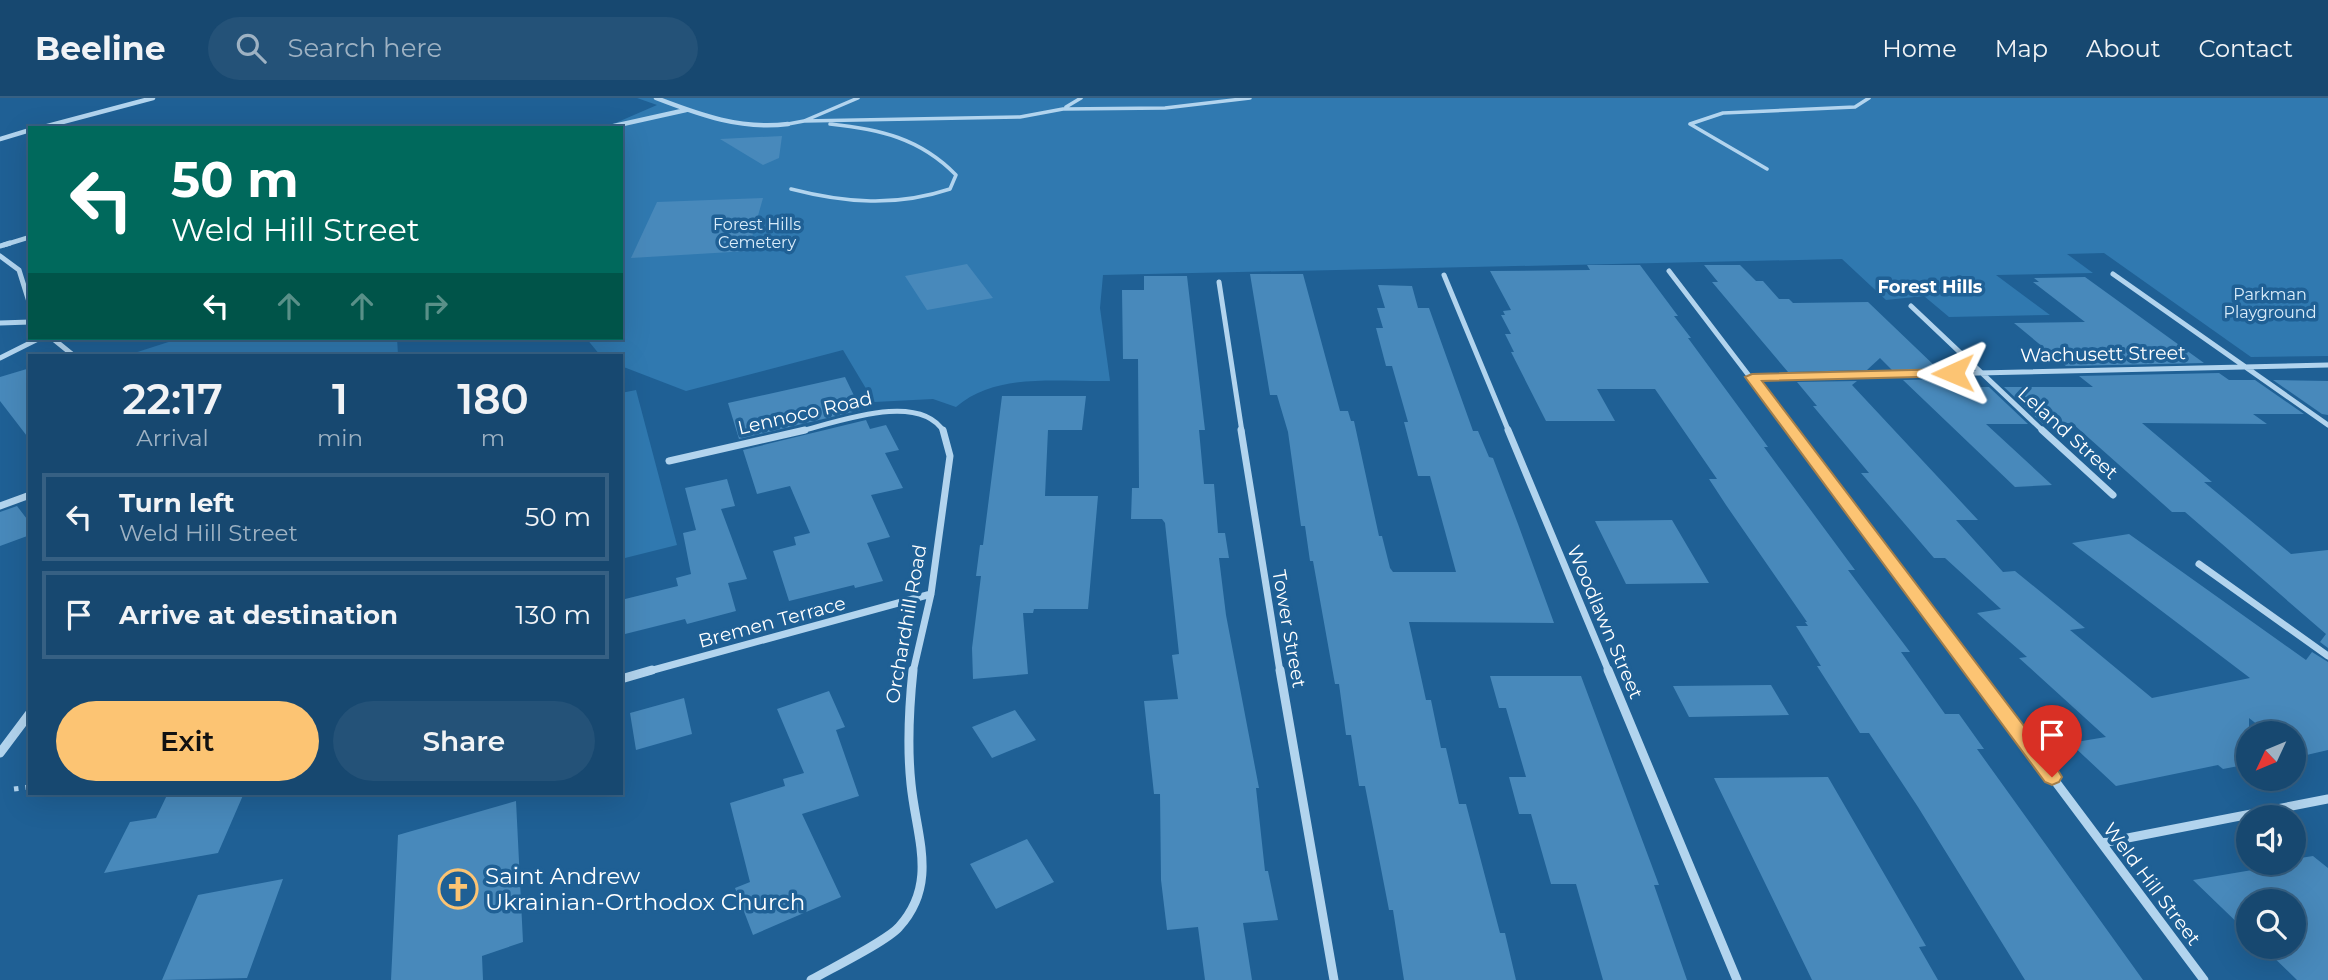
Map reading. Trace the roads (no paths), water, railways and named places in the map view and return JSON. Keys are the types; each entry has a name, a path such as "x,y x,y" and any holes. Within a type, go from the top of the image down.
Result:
{"street":[{"path":"48,126 153,98"},
{"path":"656,98 720,121 747,126 788,124"},
{"path":"614,126 687,110"},
{"path":"0,139 28,132"},
{"path":"0,246 28,238"},
{"path":"0,256 16,263 28,298"},
{"name":"Weld Hill Street","path":"1669,271 1752,377 2204,980"},
{"path":"2113,274 2328,425"},
{"name":"Woodlawn Street","path":"1444,275 1737,980"},
{"name":"Tower Street","path":"1219,282 1262,566 1334,980"},
{"name":"Leland Street","path":"1911,306 1979,373 2113,495"},
{"path":"0,323 28,322"},
{"path":"0,358 36,340"},
{"path":"54,340 72,354"},
{"name":"Wachusett Street","path":"1752,377 2328,365"},
{"name":"Lennoco Road","path":"669,461 893,410 913,409 926,413 943,429"},
{"name":"Orchardhill Road","path":"811,980 898,929 921,893 923,860 911,783 909,711 914,665 931,594 950,456 948,436 943,429"},
{"path":"0,506 28,496"},
{"path":"2199,564 2328,656"},
{"name":"Bremen Terrace","path":"623,678 931,594"},
{"path":"0,753 28,716"},
{"path":"2102,843 2328,799"}],"lane":[{"path":"804,121 858,98"},
{"path":"1063,109 1081,98"},
{"path":"788,124 804,121 996,118 1063,109 1165,108 1250,98"},
{"path":"1767,169 1690,124 1723,113 1855,107 1869,98"},
{"path":"791,189 839,200 892,203 927,199 950,189 956,175 939,155 878,129 804,121"}],"place":[{"name":"Saint Andrew Ukrainian-Orthodox Church","path":"458,889"}],"district":[{"name":"Forest Hills","path":"1930,287"}],"park label":[{"name":"Forest Hills Cemetery","path":"757,233"},
{"name":"Parkman Playground","path":"2270,303"}]}
